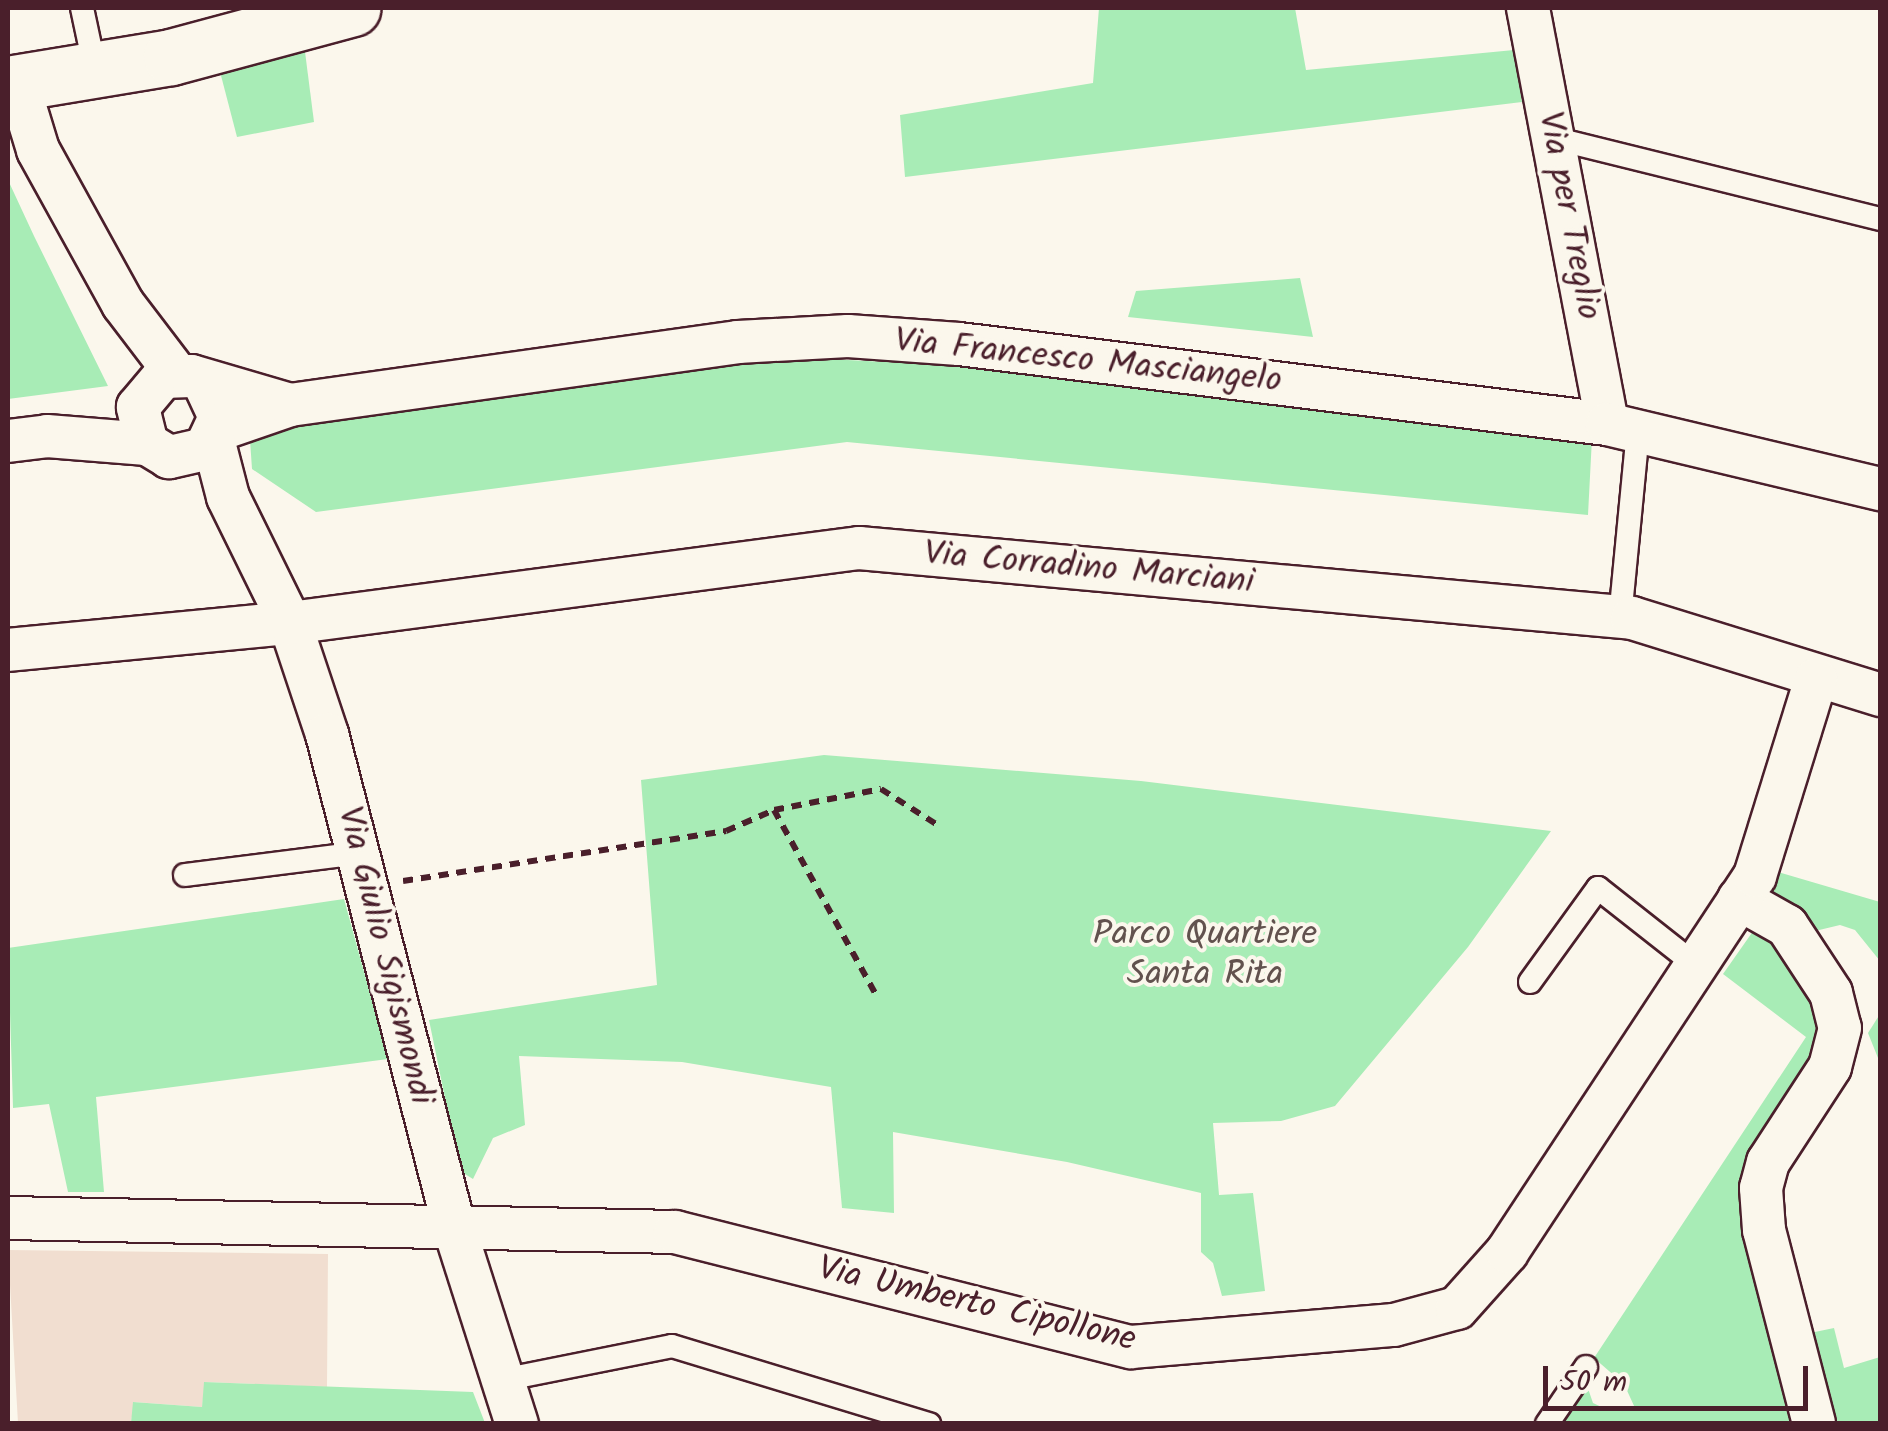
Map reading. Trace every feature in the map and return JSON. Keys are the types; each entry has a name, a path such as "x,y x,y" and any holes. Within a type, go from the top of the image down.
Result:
{"main road":[{"path":"13,84 96,72 352,8"}],"street":[{"name":"Via per Treglio","path":"1528,8 1554,138 1623,427"},
{"name":"Via Giulio Sigismondi","path":"13,84 38,150 122,304 163,410 228,497 290,622 363,871 455,1230 517,1424"},
{"name":"Via Francesco Masciangelo","path":"163,410 290,405 738,342 848,336 959,344 1623,427 1880,489"},
{"name":"Via Giulio Sigismondi","path":"163,410 218,404 215,435 228,497"},
{"name":"Via Francesco Masciangelo","path":"163,410 194,455 215,435 290,405"},
{"path":"27,438 163,410"},
{"name":"Via Corradino Marciani","path":"8,650 290,622 858,548 1620,618 1880,695"},
{"name":"Via Umberto Cipollone","path":"8,1218 674,1232 1131,1347 1394,1325 1456,1308 1507,1252 1755,876 1816,679"},
{"path":"1739,899 1788,926 1831,993 1840,1028 1830,1067 1768,1162 1760,1188 1764,1230 1814,1424"}],"lane":[{"path":"82,8 96,72"},
{"path":"1554,138 1880,219"},
{"path":"1620,618 1623,427"},
{"path":"185,874 363,871"},
{"path":"1530,982 1598,888 1696,965"},
{"path":"502,1380 672,1346 929,1424"},
{"path":"1547,1424 1586,1366"}],"path":[{"path":"363,871 434,874 726,832 774,810 881,789 939,826"},
{"path":"774,810 875,993"}],"shaded area":[{"path":"8,1250 328,1254 327,1387 205,1382 202,1407 134,1402 131,1423 18,1423"}],"green space":[{"path":"1099,8 1295,8 1306,70 1514,50 1522,102 905,177 900,115 1093,83"},
{"path":"304,44 314,122 237,137 218,64"},
{"path":"8,180 34,236 108,386 8,399"},
{"path":"1300,278 1313,337 1128,317 1136,291"},
{"path":"772,356 1019,369 1592,438 1588,515 847,442 316,512 252,469 250,440 263,431 408,404"},
{"name":"Parco Quartiere Santa Rita","path":"824,755 1141,781 1551,831 1468,947 1335,1106 1281,1121 1213,1123 1219,1195 1253,1193 1265,1291 1222,1296 1213,1263 1201,1252 1201,1193 1067,1162 893,1132 894,1213 842,1208 831,1087 682,1062 519,1056 525,1125 493,1138 473,1179 460,1171 429,1020 657,985 641,780"},
{"path":"1778,872 1880,902 1880,961 1855,930 1840,925 1815,931 1771,897"},
{"path":"344,899 388,1059 96,1097 104,1192 68,1192 49,1104 13,1108 8,948"},
{"path":"1756,927 1802,974 1826,1038 1756,1157 1796,1423 1560,1424 1583,1374 1593,1403 1610,1411 1635,1408 1624,1384 1594,1358 1806,1037 1723,974"},
{"path":"1880,1014 1880,1063 1868,1033"},
{"path":"1834,1328 1844,1368 1880,1357 1880,1423 1833,1423 1810,1333"},
{"path":"204,1382 473,1392 485,1423 131,1423 133,1402 202,1407"}]}
